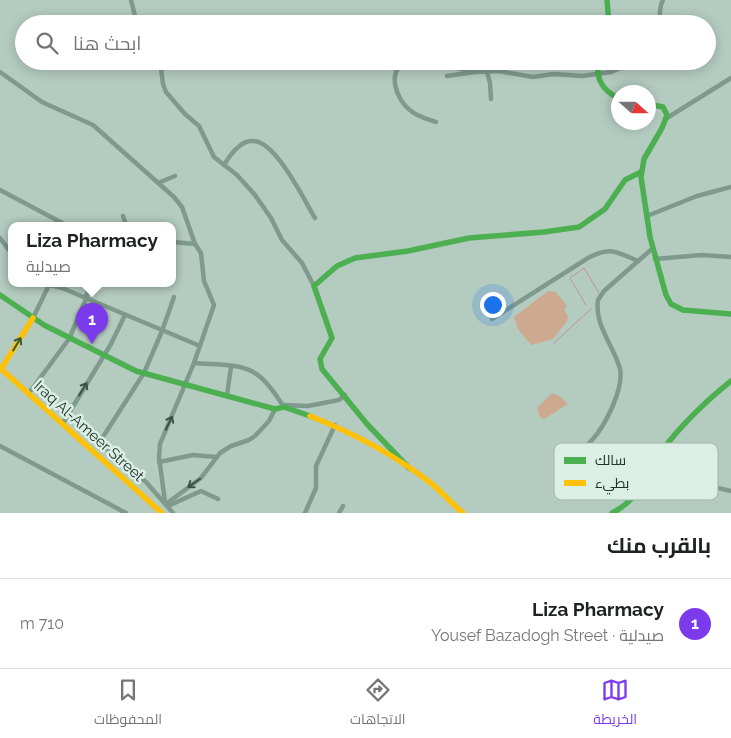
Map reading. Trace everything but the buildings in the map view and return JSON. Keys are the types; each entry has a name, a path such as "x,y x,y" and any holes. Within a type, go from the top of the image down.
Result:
{"main road":[{"path":"607,0 608,15"},
{"path":"597,70 597,74 604,89 611,94"},
{"path":"656,106 664,107 667,112 667,118 650,147 641,172 655,259 666,296 675,306 683,310 731,314"},
{"path":"409,468 367,424 328,377 320,363 320,359 332,336 318,304 314,286 337,266 355,258 408,251 469,238 535,234 579,227 605,209 625,180 641,172"},
{"path":"0,295 33,318 69,339 144,374 275,409 284,406 335,425 366,441 409,468 434,486 458,511 463,513"},
{"path":"0,368 33,318"},
{"name":"Iraq Al-Ameer Street","path":"0,368 162,513"},
{"path":"668,443 731,381"},
{"path":"612,513 631,500"}],"street":[{"path":"131,0 134,15"},
{"path":"660,15 660,7 663,0"},
{"path":"161,70 166,92 185,114 199,126 212,154 242,180 264,208 282,240 302,263 314,286"},
{"path":"398,70 394,80 398,94 412,112 436,122"},
{"path":"466,70 476,72 498,71 533,77 597,74 616,70"},
{"path":"0,72 42,102 93,126 158,183 178,202 200,252 204,281 214,305 194,364 162,438 159,450 159,462 166,504"},
{"path":"447,76 476,72"},
{"path":"487,72 491,99"},
{"path":"667,118 731,78"},
{"path":"224,165 234,151 244,144 253,141 262,144 288,170 315,218"},
{"path":"158,183 175,176"},
{"path":"647,216 697,196 731,187"},
{"path":"0,190 60,222"},
{"path":"123,216 125,222"},
{"path":"0,238 8,249"},
{"path":"176,242 195,244"},
{"path":"590,443 610,411 620,380 619,369 600,320 598,300 604,291 653,248"},
{"path":"492,319 602,251 612,251 638,261"},
{"path":"655,259 702,255 731,257"},
{"path":"33,318 48,287"},
{"path":"59,287 200,346"},
{"path":"28,393 69,339 86,299 88,287"},
{"path":"173,513 136,472 101,442 103,436 144,374 174,297"},
{"path":"62,423 113,340 125,315"},
{"path":"194,364 231,367 248,370 257,374 284,406 308,406 341,399 344,395"},
{"path":"227,395 231,367"},
{"path":"166,504 202,478 217,457 228,448 246,442 255,436 269,420 275,409"},
{"path":"305,513 316,488 316,466 335,425"},
{"path":"0,446 126,513"},
{"path":"159,462 193,455 217,457"},
{"path":"718,488 731,491"},
{"path":"166,504 201,491 218,500"},
{"path":"339,513 344,506"}],"shaded area":[{"path":"548,291 556,292 567,306 564,309 568,317 567,321 553,339 531,345 518,329 514,317"},
{"path":"552,393 561,397 568,404 544,419 540,417 537,408"}],"waterway":[{"path":"586,305 570,278 584,268 599,293"},
{"path":"554,343 592,308"}],"traffic: fast":[{"path":"607,0 608,15"},
{"path":"598,70 601,83 611,94"},
{"path":"656,106 663,107 667,115 662,128 644,159 641,177 650,237 666,295 671,304 683,310 731,314"},
{"path":"409,468 367,424 322,369 320,359 332,338 314,286 337,266 355,258 408,251 469,238 579,227 605,209 625,180 641,172"},
{"path":"0,295 44,325 136,371 275,409 284,407 310,416"},
{"path":"668,443 685,423 731,381"},
{"path":"612,513 630,500"}],"traffic: slow":[{"path":"1,369 33,318"},
{"path":"0,368 162,513"},
{"path":"310,416 358,437 418,473 463,513"}],"place":[{"name":"Liza Pharmacy","path":"92,344"}]}
